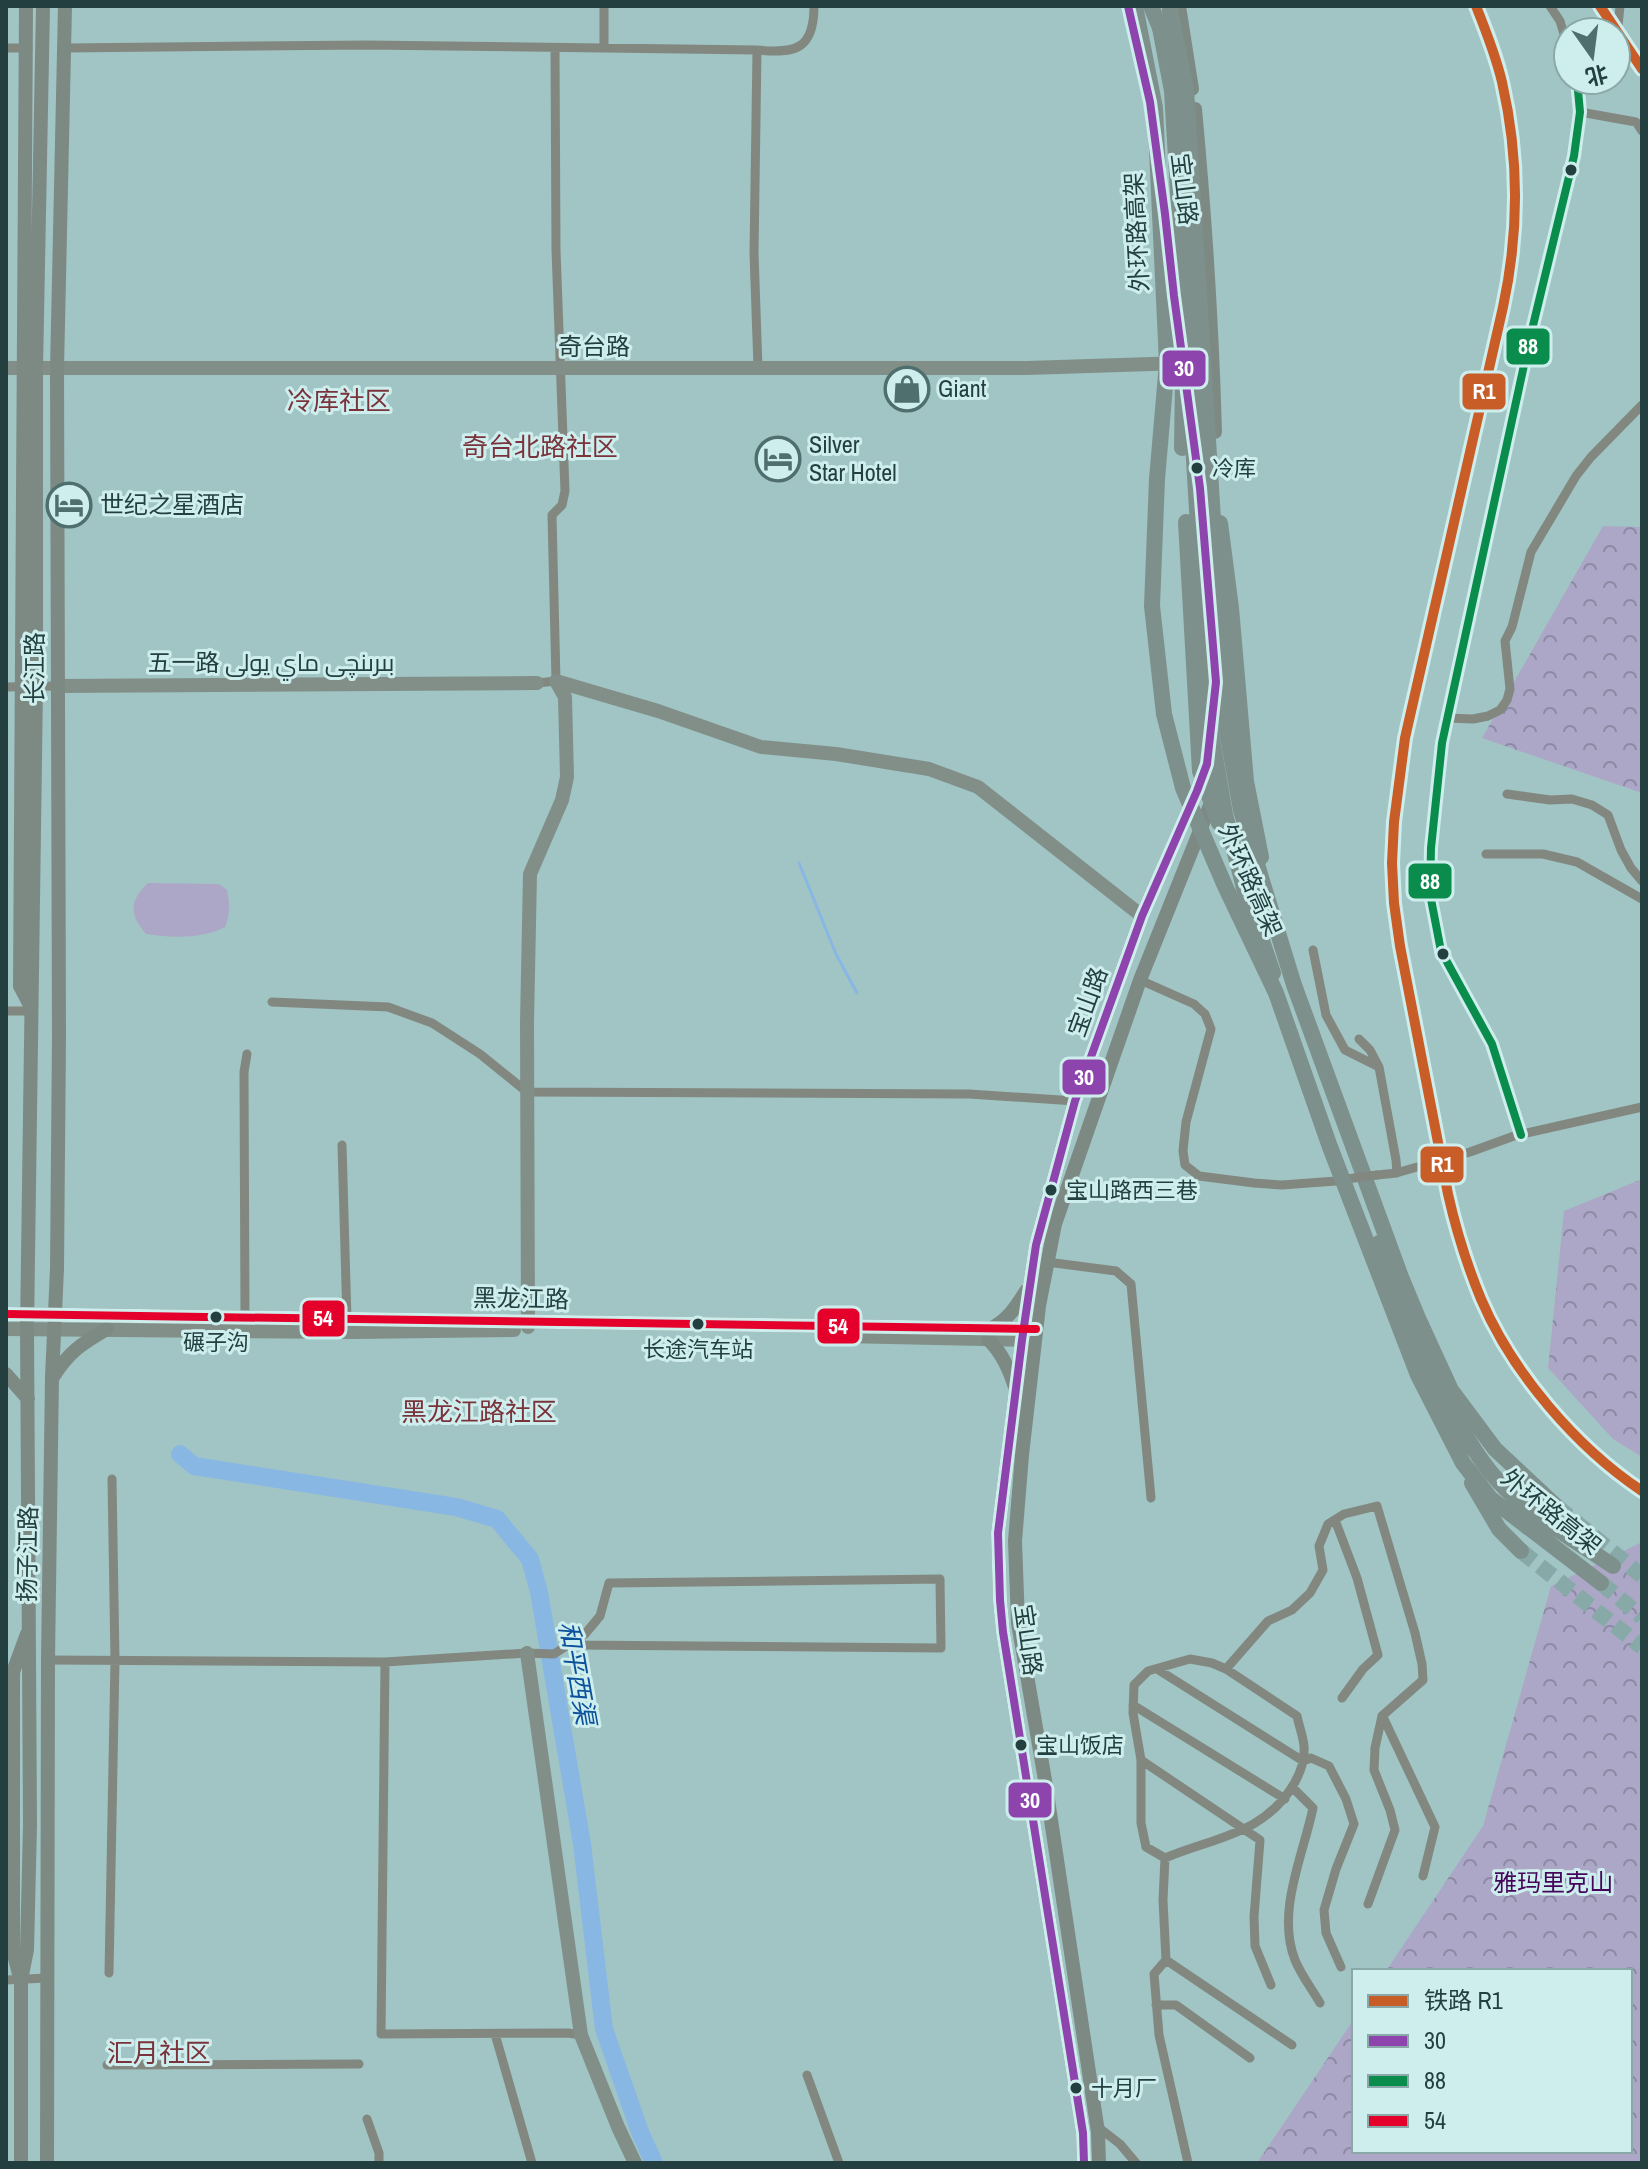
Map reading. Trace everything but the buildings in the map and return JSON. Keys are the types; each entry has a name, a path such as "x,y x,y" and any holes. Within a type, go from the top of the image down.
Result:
{"highway":[{"name":"外环路高架","path":"1135,6 1155,108 1167,363 1157,479 1152,606 1164,714 1183,788 1276,993 1330,1147 1418,1375 1463,1463 1490,1498 1601,1583"},
{"path":"1148,6 1160,28 1172,91 1210,728 1225,814 1244,888"},
{"name":"外环路高架","path":"1148,6 1162,98 1175,353 1164,470 1159,596 1170,705 1190,778 1282,983 1343,1152 1429,1367 1451,1412 1499,1482 1534,1512 1613,1566"},
{"path":"1173,7 1186,89 1226,726 1241,810 1294,985 1418,1318 1451,1390 1495,1449 1556,1506"},
{"path":"1183,363 1182,448 1200,771 1278,989 1432,1397 1459,1462 1499,1529 1521,1551"},
{"path":"1217,499 1231,608 1246,781 1270,902"}],"main road":[{"path":"26,6 30,369"},
{"name":"长江路","path":"27,1321 33,1011 29,687 30,369 43,6"},
{"name":"长江路","path":"55,1322 59,1052 57,369 65,6"},
{"name":"宝山路","path":"1099,2163 1097,2126 1018,1613 1016,1521 1026,1403 1029,1287 1036,1245 1075,1101 1142,916 1207,764 1216,682 1200,488 1150,102 1128,6"},
{"name":"宝山路","path":"1084,2163 1083,2133 1000,1600 998,1533 1016,1391 1055,1224 1140,980 1225,768 1229,678 1217,499 1211,303 1191,73 1173,7"},
{"path":"1016,1391 1005,1361 989,1334 1009,1316 1029,1287"},
{"name":"扬子江路","path":"21,2163 13,1980 27,1950 30,1825 27,1321"},
{"name":"扬子江路","path":"47,2163 48,1660 55,1322"},
{"path":"52,1377 66,1356 107,1329"},
{"path":"6,1374 28,1399"},
{"path":"13,1980 9,1672 30,1626"}],"street":[{"path":"604,6 604,48"},
{"path":"65,48 367,45 782,52 801,47 810,37 814,6"},
{"path":"6,48 43,48"},
{"path":"528,1326 530,874 562,800 567,777 565,697 556,681 552,515 567,507 556,250 555,49"},
{"path":"757,50 754,253 758,368"},
{"path":"1521,1135 1492,1044 1441,951 1430,894 1431,848 1442,743 1529,342 1574,156 1580,112 1578,96"},
{"path":"1580,112 1636,122 1642,131"},
{"name":"奇台路","path":"6,368 1027,368 1183,363"},
{"path":"1447,718 1488,716 1500,710 1507,700 1510,689 1505,641 1512,627 1531,552 1576,476 1642,405"},
{"path":"537,683 556,681 658,711 761,747 836,754 929,769 978,787 1142,916"},
{"name":"五一路 بىرىنچى ماي يولى","path":"6,687 537,683"},
{"path":"1507,794 1550,800 1572,799 1592,805 1608,815 1621,850 1642,881"},
{"path":"1486,854 1543,854 1577,862 1642,899"},
{"path":"1313,950 1326,1015 1345,1050 1379,1067"},
{"path":"1140,980 1194,1004 1205,1014 1211,1029 1186,1122 1183,1151 1185,1165 1199,1176 1282,1185 1396,1173 1521,1135 1642,1107"},
{"path":"272,1002 388,1007 432,1023 480,1054 527,1092 969,1094 1075,1101"},
{"path":"6,1011 33,1011"},
{"path":"1359,1039 1370,1050 1379,1067 1396,1173"},
{"path":"245,1319 244,1072 247,1054"},
{"path":"342,1145 347,1320"},
{"path":"1047,1262 1116,1271 1131,1284 1151,1498"},
{"name":"黑龙江路","path":"6,1314 27,1321 55,1322 347,1320 1029,1335"},
{"name":"黑龙江路","path":"6,1329 27,1321"},
{"name":"黑龙江路","path":"55,1322 107,1329 355,1332 528,1326"},
{"path":"109,1973 115,1660 112,1479"},
{"path":"1226,1669 1268,1621 1292,1610 1310,1593 1323,1570 1319,1546 1328,1524 1344,1514 1377,1506 1402,1586 1422,1664 1423,1680 1382,1716 1374,1770 1395,1830 1368,1904"},
{"path":"1335,1520 1357,1578 1378,1655 1363,1669 1342,1698"},
{"path":"48,1660 385,1662 554,1654 585,1634 600,1616 609,1583 940,1579 941,1648 570,1645"},
{"path":"528,1653 581,2035 635,2163"},
{"path":"1190,1659 1226,1669 1297,1716 1304,1745 1303,1761 1292,1787 1276,1809 1246,1829 1165,1858 1146,1847 1141,1823 1141,1760 1133,1705 1134,1685 1148,1671 1157,1669 1190,1659"},
{"path":"385,1662 381,2034 581,2035"},
{"path":"1157,1669 1303,1761"},
{"path":"1133,1705 1285,1799"},
{"path":"1382,1716 1435,1827 1423,1876"},
{"path":"1303,1761 1311,1758 1329,1766 1346,1799 1354,1824 1324,1910 1326,1933 1341,1967"},
{"path":"1141,1760 1260,1840 1255,1946 1271,1985"},
{"path":"1292,1787 1313,1808 1294,1873 1288,1928 1295,1960 1320,2003"},
{"path":"1165,1858 1163,1900 1166,1960 1154,1974 1156,2005 1159,2035 1188,2163"},
{"path":"1166,1960 1292,2045"},
{"path":"13,1980 47,1978"},
{"path":"1156,2005 1176,2005 1250,2058"},
{"path":"495,2034 532,2163"},
{"path":"107,2065 359,2064"},
{"path":"807,2075 839,2163"},
{"path":"367,2119 379,2153 379,2163"},
{"path":"1097,2126 1120,2144 1136,2163"}],"green space":[{"path":"1603,526 1642,527 1642,793 1482,738"},
{"path":"148,883 219,884 227,890 229,900 225,927 207,934 187,936 146,934 136,920 134,908 137,896"},
{"path":"1642,1179 1642,1457 1613,1439 1548,1368 1564,1211"},
{"name":"雅玛里克山","path":"1642,1542 1642,2163 1257,2163 1352,2022 1352,2153 1632,2153 1632,1969 1387,1969 1483,1826 1551,1586"}],"waterway":[{"path":"799,863 836,954 857,993"},
{"name":"和平西渠","path":"180,1454 194,1466 456,1507 497,1519 530,1559 539,1592 582,1844 604,2029 654,2163"}],"tunnel":[{"path":"1556,1506 1642,1576"},
{"path":"1521,1551 1642,1647"},
{"path":"1601,1583 1642,1617"}],"rail line":[{"name":"R1","path":"1476,6 1497,63 1508,110 1515,194 1512,251 1503,307 1405,738 1394,822 1394,903 1448,1194 1462,1247 1481,1299 1510,1354 1548,1406 1593,1453 1642,1491"},
{"name":"R1","path":"1600,6 1642,69"}],"transit line":[{"name":"30","path":"1084,2163 1083,2133 1003,1632 998,1533 1036,1245 1075,1101 1142,916 1207,764 1216,682 1200,488 1165,214 1150,102 1128,6"},
{"name":"88","path":"1521,1135 1492,1044 1441,951 1430,894 1431,848 1442,743 1529,342 1574,156 1580,112 1578,96"},
{"name":"54","path":"6,1314 1036,1329"}],"place":[{"name":"Giant","path":"907,389"},
{"name":"Silver Star Hotel","path":"778,459"},
{"name":"冷库","path":"1197,468"},
{"name":"世纪之星酒店","path":"69,505"},
{"name":"宝山路西三巷","path":"1051,1190"},
{"name":"碾子沟","path":"216,1317"},
{"name":"长途汽车站","path":"698,1324"},
{"name":"宝山饭店","path":"1021,1745"},
{"name":"十月厂","path":"1076,2088"}],"district":[{"name":"冷库社区","path":"339,401"},
{"name":"奇台北路社区","path":"540,447"},
{"name":"黑龙江路社区","path":"479,1412"},
{"name":"汇月社区","path":"159,2053"}]}
